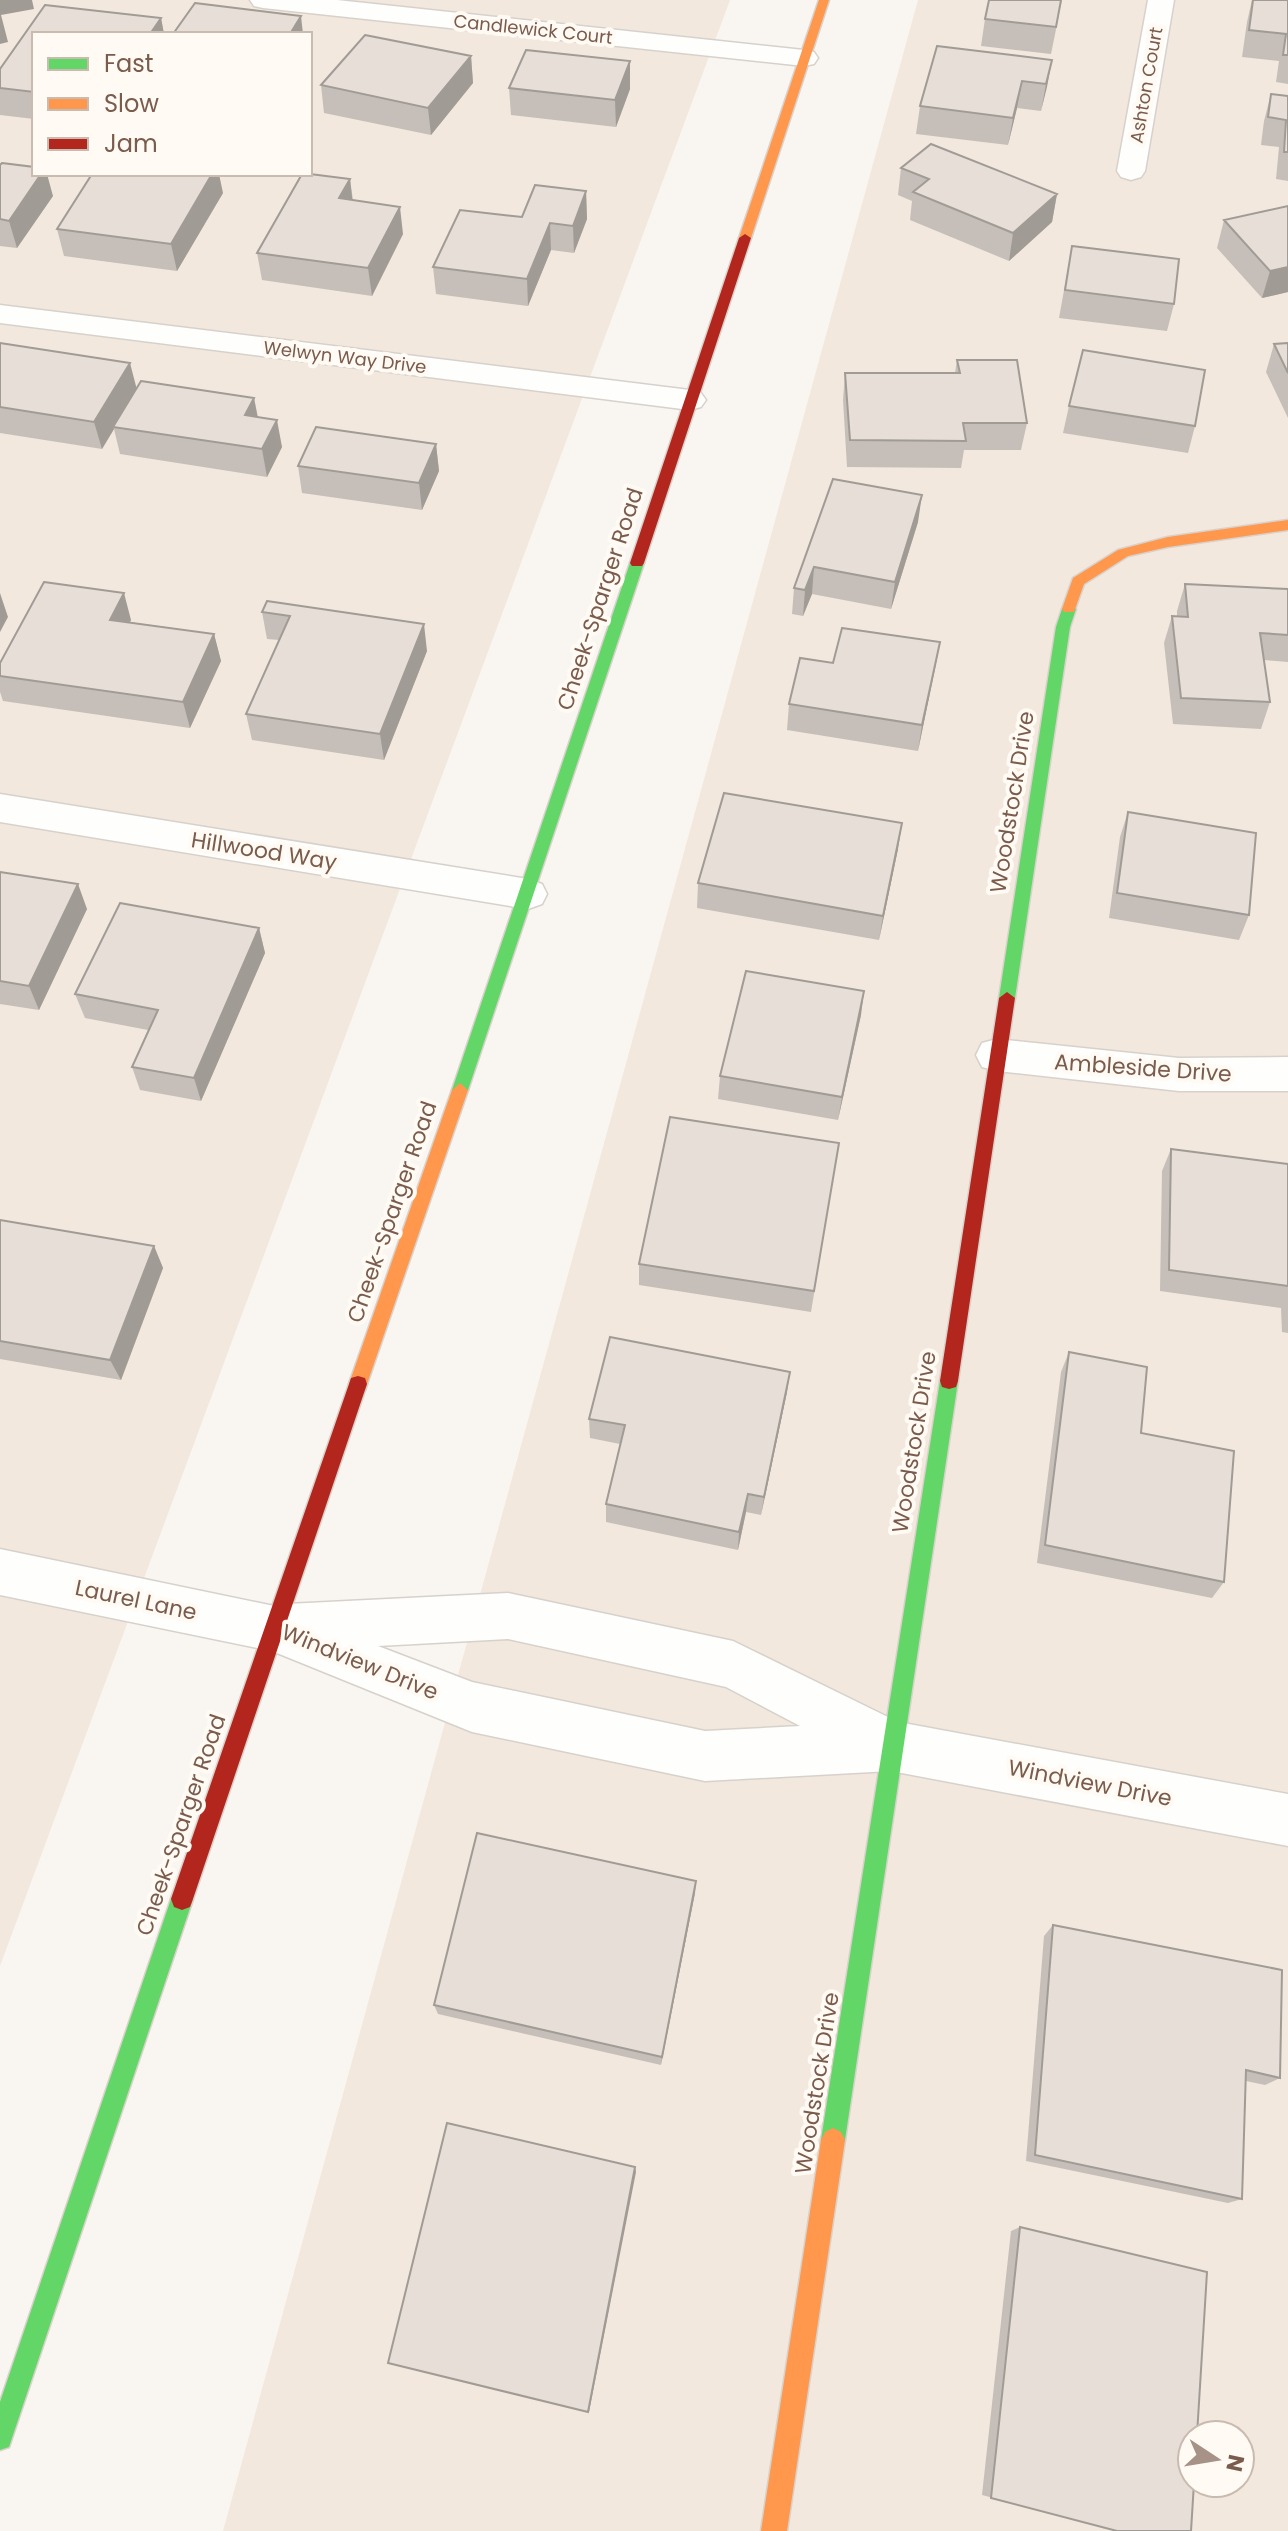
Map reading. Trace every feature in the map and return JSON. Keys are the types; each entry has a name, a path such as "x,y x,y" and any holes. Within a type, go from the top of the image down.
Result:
{"main road":[{"name":"Cheek-Sparger Road","path":"0,2438 273,1628 528,894 824,0"},
{"name":"Woodstock Drive","path":"774,2531 1063,627 1078,581 1123,553 1168,542 1288,525"}],"street":[{"name":"Candlewick Court","path":"263,0 804,58"},
{"name":"Ashton Court","path":"1131,171 1161,0"},
{"name":"Welwyn Way Drive","path":"0,314 690,400"},
{"name":"Hillwood Way","path":"0,808 528,894"},
{"name":"Ambleside Drive","path":"997,1055 1139,1070 1263,1076 1288,1074"},
{"name":"Laurel Lane","path":"0,1572 273,1628"},
{"name":"Windview Drive","path":"273,1628 508,1616 733,1665 891,1746"},
{"name":"Windview Drive","path":"273,1628 472,1707 705,1756 891,1746 1288,1820"}],"shaded area":[{"path":"0,0 730,0 0,1966"},
{"path":"918,0 1288,0 1288,2531 223,2531"}],"building":[{"path":"989,0 1061,0 1056,27 985,19"},
{"path":"1253,0 1288,0 1288,55 1283,55 1286,34 1249,30"},
{"path":"195,3 301,16 291,32 174,32"},
{"path":"45,5 161,18 151,32 32,32 32,92 0,88 0,69"},
{"path":"365,35 471,56 428,108 321,85"},
{"path":"937,46 1052,60 1046,84 1022,81 1013,118 920,106"},
{"path":"526,50 630,61 615,100 509,88"},
{"path":"1271,94 1288,96 1288,152 1284,152 1286,120 1268,117"},
{"path":"931,144 1057,194 1013,233 913,192 929,179 901,168"},
{"path":"0,165 32,167 32,176 40,176 9,221 0,219"},
{"path":"312,174 350,179 339,198 400,207 368,268 257,253 301,176"},
{"path":"91,176 211,176 171,244 57,229"},
{"path":"535,185 586,191 573,226 550,223 527,279 433,267 460,210 522,217"},
{"path":"1288,206 1288,267 1270,271 1224,220"},
{"path":"1072,246 1179,259 1174,304 1065,290"},
{"path":"0,343 130,363 94,422 0,407"},
{"path":"1288,343 1288,373 1274,344"},
{"path":"1083,350 1205,370 1195,426 1069,406"},
{"path":"957,360 1017,360 1027,423 963,423 966,441 850,440 845,373 960,373"},
{"path":"141,381 254,398 245,415 277,420 262,449 113,427"},
{"path":"316,427 436,444 419,483 298,466"},
{"path":"833,479 922,495 895,582 814,567 805,590 794,588"},
{"path":"44,582 124,593 110,620 214,634 183,702 0,676 0,663"},
{"path":"1185,584 1288,589 1288,635 1260,633 1270,702 1181,698 1172,616 1188,617"},
{"path":"267,601 424,624 380,734 246,714 290,616 262,612"},
{"path":"842,628 940,642 922,725 789,704 800,658 833,663"},
{"path":"724,793 902,823 883,916 698,883"},
{"path":"1128,812 1256,833 1249,915 1117,893"},
{"path":"0,872 78,884 29,986 0,981"},
{"path":"120,903 259,928 194,1078 132,1067 158,1010 75,994"},
{"path":"746,971 864,991 842,1097 720,1076"},
{"path":"670,1117 839,1143 814,1291 639,1264"},
{"path":"1171,1149 1288,1164 1288,1286 1169,1270"},
{"path":"0,1220 154,1246 110,1360 0,1341"},
{"path":"610,1337 790,1372 764,1497 748,1494 739,1532 606,1504 625,1425 589,1419"},
{"path":"1069,1352 1147,1367 1141,1433 1234,1451 1224,1582 1045,1545"},
{"path":"477,1833 696,1881 662,2057 434,2005"},
{"path":"1053,1925 1282,1970 1280,2078 1246,2070 1242,2199 1035,2155"},
{"path":"447,2123 635,2167 588,2412 388,2363"},
{"path":"1020,2227 1207,2272 1198,2419 1176,2419 1176,2499 1193,2499 1191,2531 1117,2531 991,2498"}],"traffic: fast":[{"path":"460,1090 637,563"},
{"path":"1007,998 1063,627 1069,609"},
{"path":"833,2140 949,1381"},
{"path":"0,2438 182,1899"}],"traffic: slow":[{"path":"745,238 824,0"},
{"path":"1069,609 1078,581 1123,553 1168,542 1288,525"},
{"path":"358,1384 460,1090"},
{"path":"774,2531 833,2140"}],"traffic: jam":[{"path":"637,563 745,238"},
{"path":"949,1381 1007,998"},
{"path":"182,1899 358,1384"}]}
